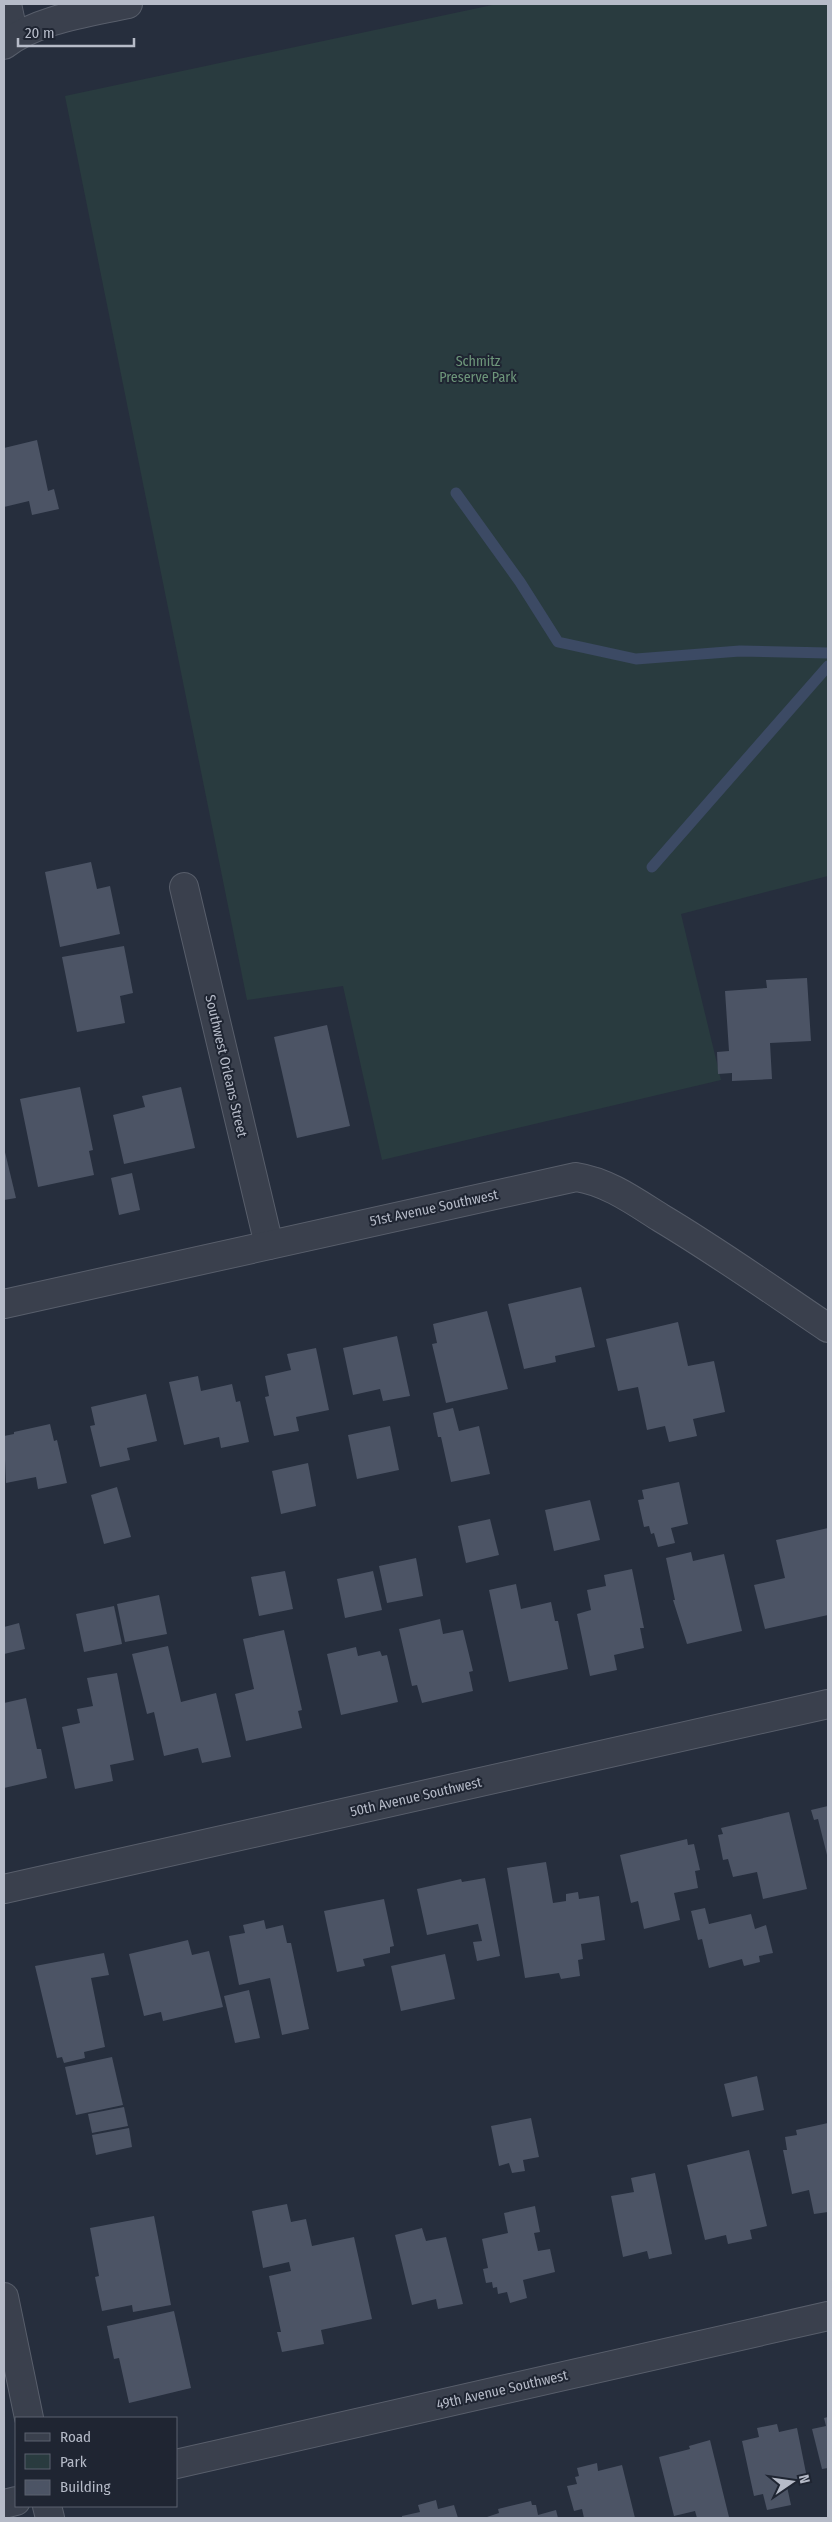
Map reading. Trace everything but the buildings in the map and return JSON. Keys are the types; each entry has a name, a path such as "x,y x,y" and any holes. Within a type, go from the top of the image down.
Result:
{"street":[{"path":"7,4 9,41 62,18 128,4"},
{"name":"Southwest Orleans Street","path":"184,887 269,1245"},
{"name":"51st Avenue Southwest","path":"4,1304 576,1177 595,1180 696,1239 828,1328"},
{"name":"50th Avenue Southwest","path":"4,1889 828,1704"},
{"path":"4,2297 29,2417"},
{"name":"49th Avenue Southwest","path":"178,2464 828,2316"}],"green space":[{"name":"Schmitz Preserve Park","path":"497,4 828,4 828,876 681,914 721,1080 382,1160 343,986 247,1000 65,96"}],"waterway":[{"path":"456,493 520,582 558,642 636,659 740,651 828,653"},
{"path":"652,867 828,666"}]}
